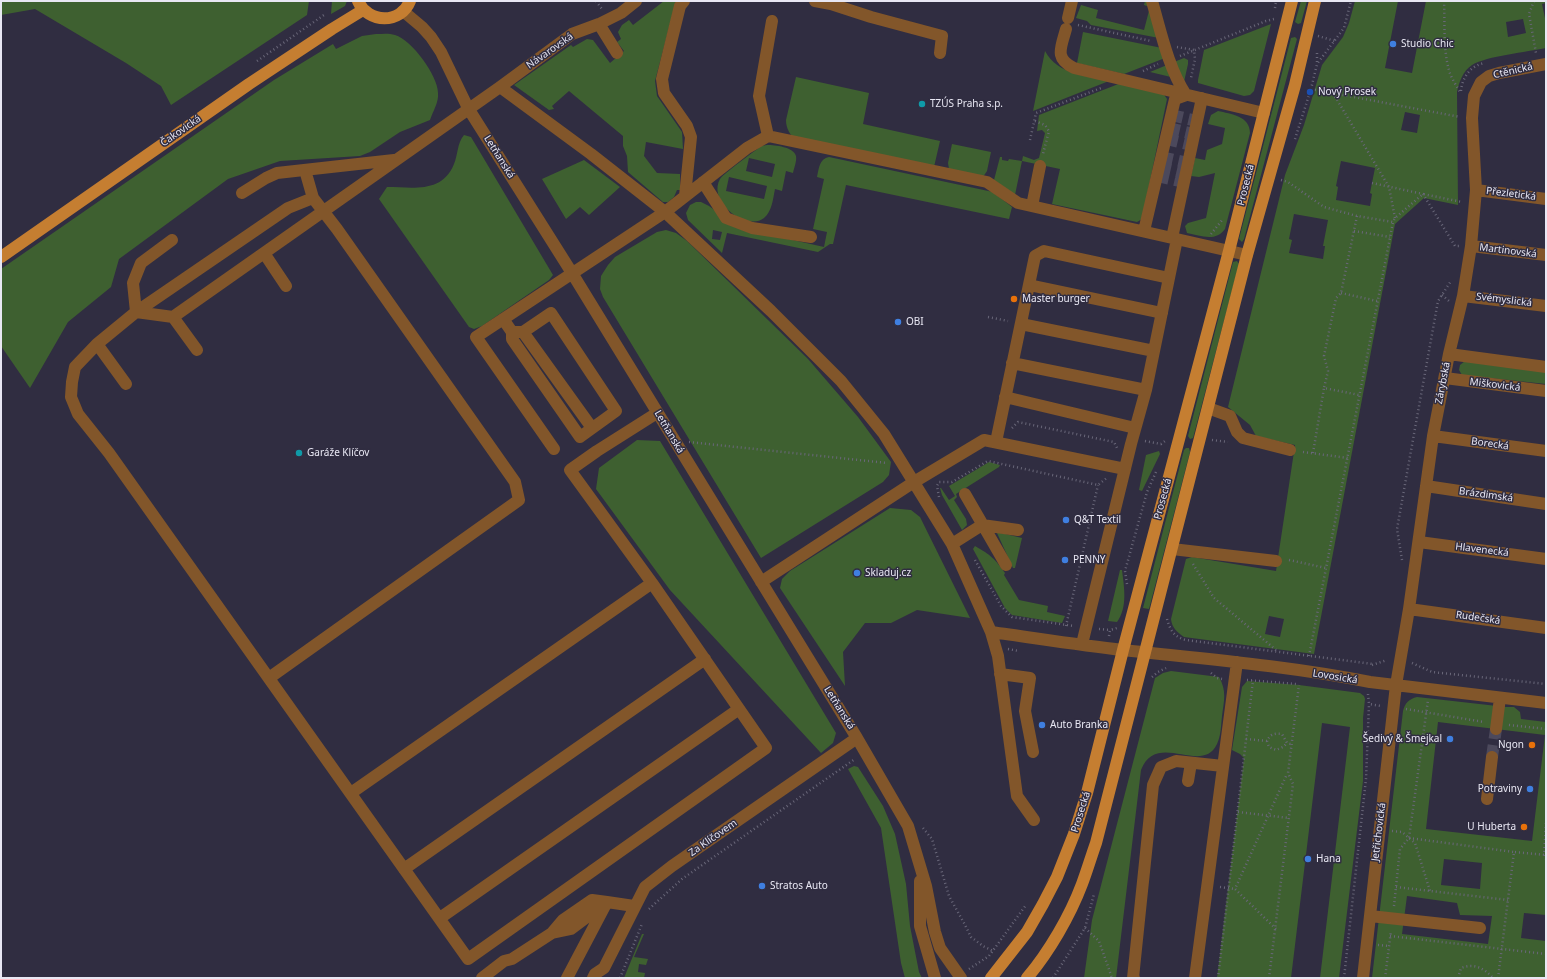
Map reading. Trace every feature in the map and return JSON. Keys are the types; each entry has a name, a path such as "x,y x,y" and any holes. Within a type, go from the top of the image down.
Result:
{"main road":[{"path":"361,5 370,15 387,19 403,12 410,1"},
{"name":"Prosecká","path":"991,978 1027,932 1058,876 1074,834 1087,793 1123,650 1229,251 1292,1"},
{"name":"Prosecká","path":"1027,978 1036,967 1062,926 1082,885 1096,843 1247,255 1295,85 1315,1"},
{"name":"Čakovická","path":"1,257 249,84 332,29 361,5"}],"street":[{"name":"Návarovská","path":"173,317 468,108 500,87 572,34 599,24 621,13 636,1"},
{"path":"684,1 680,6 662,79 664,93 687,126 691,137 685,196"},
{"path":"815,1 833,2 871,17 942,36 940,53"},
{"path":"1072,1 1060,54 1062,60 1066,64 1074,68 1264,113"},
{"path":"1152,1 1170,60 1186,95"},
{"name":"Letňanská","path":"403,12 432,37 441,52 468,108 572,273 857,738 908,826 926,886 935,932 940,948 965,973"},
{"path":"768,136 759,96 772,21"},
{"path":"599,24 617,53"},
{"name":"Ctěnická","path":"1481,82 1489,76 1499,73 1542,64"},
{"name":"Zárybská","path":"1396,685 1419,542 1433,436 1449,354 1463,296 1471,246 1476,190 1472,118 1474,96 1481,82"},
{"path":"500,87 591,154 665,212 772,311 841,382 884,434 952,544 991,632 997,648 1017,796 1034,820"},
{"path":"1144,231 1175,99 1186,95"},
{"path":"1082,644 1146,390 1169,278 1175,238 1202,98"},
{"path":"554,449 476,337 665,212 747,148 768,136 987,182 1018,203 1247,255"},
{"path":"242,193 277,173 395,160"},
{"path":"1032,206 1040,166"},
{"path":"269,678 519,500 514,482 313,198 305,170"},
{"path":"703,182 726,218 752,228 811,237"},
{"name":"Přezletická","path":"1476,190 1546,199"},
{"path":"313,198 288,208 136,312 97,344 75,367 71,398 78,414 109,453 468,959 766,748 652,583 570,470 657,413"},
{"path":"136,312 134,283 141,263 172,240"},
{"name":"Martinovská","path":"1471,246 1546,255"},
{"path":"998,442 1012,363 1035,256 1044,251 1169,278"},
{"path":"264,253 286,286"},
{"path":"1029,285 1162,313"},
{"name":"Svémyslická","path":"1463,296 1546,306"},
{"path":"136,312 173,317 197,350"},
{"path":"503,319 518,332 592,428 616,411 551,313 518,332"},
{"path":"1021,324 1154,351"},
{"path":"97,344 126,384"},
{"path":"1449,354 1546,367"},
{"path":"1012,363 1146,390"},
{"name":"Miškovická","path":"1444,378 1546,391"},
{"path":"1006,397 1136,428"},
{"path":"1208,408 1230,416 1237,432 1243,438 1290,450"},
{"name":"Borecká","path":"1433,436 1546,451"},
{"path":"761,582 914,482 984,440 1125,469"},
{"name":"Brázdimská","path":"1426,486 1546,504"},
{"path":"964,494 1006,566"},
{"path":"952,544 982,525 1018,530"},
{"name":"Hlavenecká","path":"1419,542 1546,559"},
{"path":"1172,549 1276,561"},
{"path":"350,793 652,583"},
{"name":"Rudečská","path":"1409,609 1546,628"},
{"name":"Lovosická","path":"991,632 1123,650 1236,662 1396,685 1546,703"},
{"path":"404,869 704,659"},
{"path":"1195,978 1236,662"},
{"path":"1000,674 1030,678 1025,711 1033,752"},
{"name":"Jetřichovická","path":"1362,978 1396,685"},
{"path":"1496,729 1500,698"},
{"path":"440,918 739,710"},
{"name":"Za Klíčovem","path":"593,978 595,974 604,973 634,906 645,887 672,866 857,738"},
{"path":"1487,799 1492,757"},
{"path":"1134,978 1145,917 1152,851 1153,785 1161,767 1176,761 1223,766"},
{"path":"1188,781 1191,763"},
{"name":"Letňanská","path":"919,864 920,926 935,978"},
{"path":"482,978 504,961 512,959 552,933 563,920 592,900 634,906"},
{"path":"568,978 607,902"},
{"path":"1370,916 1480,928"}],"path":[{"path":"596,1 602,10"},
{"path":"1273,25 1276,1"},
{"path":"1295,140 1317,64 1344,28 1351,1"},
{"path":"1444,1 1446,56 1448,69 1452,79 1461,93 1474,96"},
{"path":"1534,1 1529,14 1542,64"},
{"path":"255,63 324,15"},
{"path":"1314,35 1335,41"},
{"path":"1140,72 1146,74"},
{"path":"1311,89 1459,117 1472,118"},
{"path":"1333,93 1389,187 1395,218"},
{"path":"1460,111 1460,125"},
{"path":"1035,121 1045,125 1049,131 1040,166"},
{"path":"1279,186 1283,173"},
{"path":"1281,179 1288,182 1324,207 1357,216 1393,222"},
{"path":"1372,183 1462,202 1462,195"},
{"path":"1309,656 1393,222 1395,218 1423,194"},
{"path":"1423,194 1455,246 1471,246"},
{"path":"1313,453 1328,371 1324,356 1336,298 1341,293 1357,216"},
{"path":"1206,246 1210,236 1223,219"},
{"path":"1354,231 1390,237"},
{"path":"1341,293 1377,301"},
{"path":"988,317 1021,324"},
{"path":"1324,388 1359,395"},
{"path":"942,501 937,486 938,482 952,482 988,461 998,442 1018,422 1114,442 1117,449"},
{"path":"1210,445 1214,433"},
{"path":"1166,445 1167,440"},
{"path":"1212,440 1223,441"},
{"path":"687,442 903,465"},
{"path":"988,461 1098,486"},
{"path":"1066,626 1098,486 1108,479 1112,466"},
{"path":"1127,586 1124,571 1147,492 1156,470"},
{"path":"1184,550 1214,598 1278,652"},
{"path":"974,558 1001,606 1012,617 1066,626 1086,626 1110,630 1119,627"},
{"path":"1276,561 1287,560 1326,568"},
{"path":"1167,618 1170,629 1180,639 1373,664"},
{"path":"1108,648 1110,630"},
{"path":"1385,978 1400,849 1409,838 1432,672"},
{"path":"1210,673 1217,678 1253,680 1306,686"},
{"path":"1218,978 1253,680"},
{"path":"1276,929 1236,889 1288,773 1298,685"},
{"path":"1344,978 1366,779 1369,704"},
{"path":"1513,725 1546,729"},
{"path":"1267,741 1269,737 1277,733 1282,734 1287,742 1291,744"},
{"path":"1246,739 1267,741"},
{"path":"1267,741 1269,747 1276,750 1283,747 1287,742"},
{"path":"648,910 682,879 855,758 859,765"},
{"path":"1269,978 1293,784 1288,773"},
{"path":"1238,812 1289,818"},
{"path":"918,822 932,839 949,896 971,937 993,951"},
{"path":"1546,823 1546,859"},
{"path":"1380,829 1402,832 1415,843 1430,891"},
{"path":"1409,838 1545,855"},
{"path":"1498,978 1514,852"},
{"path":"1396,887 1508,900"},
{"path":"965,973 989,956 1028,902"},
{"path":"620,978 645,917"},
{"path":"1085,928 1099,941 1112,978"},
{"path":"1390,936 1546,954"},
{"path":"1458,978 1461,968 1467,966 1478,967 1493,978"}],"green space":[{"path":"1,1 309,1 307,15 171,105 161,86 126,63 35,9 1,15"},
{"path":"332,1 347,1 345,6 331,14"},
{"path":"664,1 676,1 655,81 657,96 682,132 683,149 646,142 644,156 657,173 680,174 680,190 677,190 674,197 668,202 663,202 628,172 627,156 623,146 623,136 569,91 552,106 554,109 549,110 514,85 571,45 573,47 587,39 593,40 610,63 624,51 617,42 621,39 618,32 622,25 629,20 633,25"},
{"path":"1145,1 1149,1 1159,38 1091,25 1087,21 1076,18 1081,5 1098,10 1096,18 1144,30 1150,7 1144,5"},
{"path":"1301,1 1307,1 1301,23 1298,24 1295,22"},
{"path":"1355,1 1398,1 1385,68 1412,73 1426,1 1546,1 1546,3 1542,4 1546,23 1546,48 1487,59 1472,65 1466,70 1460,81 1457,92 1458,205 1424,198 1395,224 1314,654 1184,637 1175,630 1171,619 1186,559 1192,557 1276,571 1295,445 1256,436 1250,425 1228,407 1285,175 1304,125 1322,65 1343,37 1349,23","holes":["1523,19 1526,33 1508,37 1506,22","1405,112 1420,115 1417,133 1401,130","1341,161 1375,168 1370,193 1372,194 1370,206 1336,200 1338,187 1336,186","1294,214 1328,220 1323,246 1325,246 1323,259 1289,253 1292,240 1289,239","1269,616 1284,619 1280,637 1265,634"]},
{"path":"1271,24 1254,91 1250,95 1244,96 1198,83 1204,50"},
{"path":"1083,32 1162,48 1165,58 1124,74 1077,63"},
{"path":"393,34 402,38 416,51 429,68 434,77 438,93 437,103 430,120 400,132 370,152 360,156 280,161 228,179 119,259 111,287 68,322 30,388 1,346 1,269 274,80 333,44 336,49 362,36"},
{"path":"1295,37 1297,39 1242,242 1239,239 1291,38"},
{"path":"1045,51 1057,65 1073,73 1109,81 1033,111"},
{"path":"1184,58 1188,60 1188,64 1184,82 1174,62"},
{"path":"1167,65 1171,77 1150,72"},
{"path":"796,77 869,93 863,124 940,141 934,167 796,141 789,131 786,120"},
{"path":"1121,83 1163,93 1167,99 1142,219 1137,222 1052,204 1060,169 1022,161 1023,156 1034,160 1039,158 1045,133 1042,130 1037,131 1039,115"},
{"path":"1218,111 1243,119 1249,127 1250,133 1225,229 1217,236 1208,237 1187,233 1185,226 1188,223 1206,218 1215,173 1199,177 1191,176 1195,158 1205,160 1207,150 1222,144 1225,128 1208,124 1211,115"},
{"path":"464,135 471,137 553,275 549,280 482,326 474,329 469,327 379,199 387,187 425,187 442,180 449,174 454,164 460,142"},
{"path":"952,144 991,152 987,171 983,177 949,169 948,163"},
{"path":"775,145 792,150 796,156 796,162 793,173 786,171 782,191 775,189 772,205 767,215 757,221 748,221 739,218 724,205 719,197 717,188 720,179 723,176 761,146","holes":["749,158 775,164 772,177 746,171","729,177 767,186 764,199 726,191"]},
{"path":"829,157 993,192 1012,207 1009,219 846,185 833,244 830,244 818,252 727,233 722,253 688,220 686,213 690,205 696,202 701,202 709,206 739,228 824,247 827,232 813,229 824,179 817,177 821,162","holes":["713,230 722,232 720,240 712,239"]},
{"path":"1000,157 1002,157 1002,160 1008,161 1009,159 1022,161 1015,195 994,180"},
{"path":"584,160 620,187 589,215 580,207 566,219 542,179"},
{"path":"666,230 676,233 687,241 808,359 858,417 891,462 889,475 883,482 761,558 603,297 600,289 601,276 615,257 657,232"},
{"path":"1237,261 1239,264 1193,438 1190,439 1188,436 1233,262"},
{"path":"1465,361 1546,372 1546,384 1462,375 1459,370 1460,365"},
{"path":"637,440 660,441 836,733 833,743 821,753 670,590 596,489 599,468"},
{"path":"1189,448 1190,452 1149,609 1143,608 1184,450"},
{"path":"1159,451 1160,454 1142,491 1139,490 1146,455"},
{"path":"989,462 1000,465 956,494 957,497 954,500 966,519 967,525 962,530 942,495 940,488 949,500 955,496 949,486"},
{"path":"890,508 911,510 920,517 970,618 917,610 891,623 865,623 843,652 845,686 780,588 782,579 790,571"},
{"path":"997,532 1022,538 1015,568 1013,568"},
{"path":"975,546 989,555 998,564 1005,573 1004,575 1019,600 1048,606 1047,612 1065,616 1062,623 1012,615 1005,608 973,549"},
{"path":"1120,570 1122,570 1124,590 1123,610 1117,622 1108,621"},
{"path":"1171,671 1219,677 1222,682 1224,696 1219,738 1217,744 1210,753 1201,756 1168,753 1158,754 1148,759 1141,770 1116,978 1084,978 1092,920 1155,678 1163,673"},
{"path":"1247,681 1299,685 1360,693 1365,699 1363,718 1363,781 1339,978 1320,978 1350,727 1322,723 1291,978 1217,978 1244,758 1232,750 1242,687"},
{"path":"1417,697 1514,707 1520,712 1521,719 1546,722 1546,915 1524,913 1521,938 1546,941 1546,978 1372,978 1403,711 1408,702","holes":["1438,722 1545,735 1532,841 1426,829","1444,859 1482,863 1480,889 1441,885","1407,896 1457,903 1460,915 1492,916 1488,944 1402,934"]},
{"path":"854,766 858,767 883,806 895,834 906,884 910,926 919,972 922,978 905,978 901,963 881,828 848,769"},
{"path":"642,934 644,934 634,957 648,959 646,965 639,964 638,972 645,973 644,978 624,978"}],"tunnel":[{"path":"1171,115 1197,121"},
{"path":"1168,128 1194,134"},
{"path":"1166,139 1192,145"},
{"path":"1161,157 1188,163"},
{"path":"1159,167 1185,173"},
{"path":"1157,176 1184,182"},
{"path":"1492,757 1496,729"}],"place":[{"name":"Studio Chic","path":"1393,44"},
{"name":"Nový Prosek","path":"1310,92"},
{"name":"TZÚS Praha s.p.","path":"922,104"},
{"name":"Master burger","path":"1014,299"},
{"name":"OBI","path":"898,322"},
{"name":"Garáže Klíčov","path":"299,453"},
{"name":"Q&T Textil","path":"1066,520"},
{"name":"PENNY","path":"1065,560"},
{"name":"Skladuj.cz","path":"857,573"},
{"name":"Auto Branka","path":"1042,725"},
{"name":"Šedivý & Šmejkal","path":"1450,739"},
{"name":"Ngon","path":"1532,745"},
{"name":"Potraviny","path":"1530,789"},
{"name":"U Huberta","path":"1524,827"},
{"name":"Hana","path":"1308,859"},
{"name":"Stratos Auto","path":"762,886"}]}
